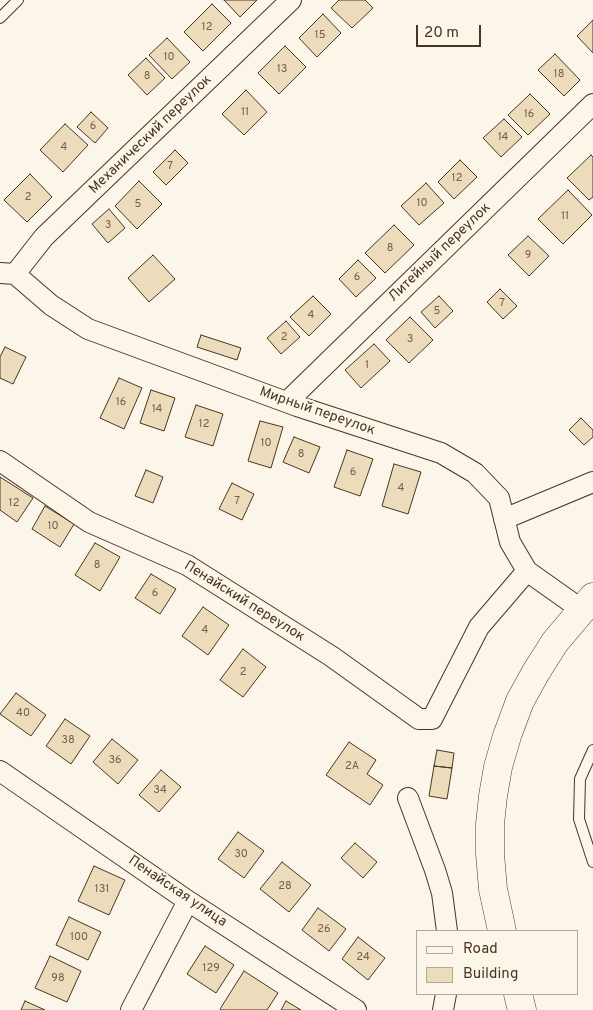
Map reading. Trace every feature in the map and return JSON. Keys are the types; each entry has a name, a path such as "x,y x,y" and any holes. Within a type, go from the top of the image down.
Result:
{"highway":[{"path":"502,930 493,889 490,854 491,815 498,767 520,702 536,672 555,642 587,603"},
{"path":"518,995 522,1010"}],"street":[{"name":"Механический переулок","path":"8,273 291,0"},
{"name":"Литейный переулок","path":"287,402 593,104"},
{"name":"Мирный переулок","path":"8,273 51,305 88,329 287,402 441,453 475,472 499,498 510,542 527,571 587,603"},
{"name":"Пенайский переулок","path":"0,461 89,522 187,565 331,656 419,719 432,719 479,627 527,571"},
{"path":"504,519 593,482"},
{"name":"Пенайская улица","path":"0,772 188,901 356,1010"},
{"path":"408,798 442,893 447,930"},
{"path":"131,1010 188,901"},
{"path":"443,1010 446,995"}],"lane":[{"path":"0,18 18,0"},
{"path":"593,750 580,779 579,819 593,862"}],"building":[{"path":"224,0 257,0 240,17"},
{"path":"339,0 365,0 373,8 352,28 331,8"},
{"path":"212,4 231,23 203,51 184,32"},
{"path":"323,14 341,33 317,57 299,38"},
{"path":"593,20 593,53 577,36"},
{"path":"167,38 190,62 172,79 149,55"},
{"path":"285,46 306,67 279,94 258,73"},
{"path":"555,54 580,80 564,96 538,70"},
{"path":"146,58 165,78 147,95 128,75"},
{"path":"246,90 267,112 244,135 222,114"},
{"path":"530,94 550,114 528,135 508,115"},
{"path":"91,112 108,128 95,143 77,127"},
{"path":"504,119 522,137 501,157 483,138"},
{"path":"65,124 88,145 63,172 40,150"},
{"path":"175,150 188,163 166,185 153,172"},
{"path":"591,155 593,157 593,197 589,200 567,178"},
{"path":"460,160 477,177 454,199 438,182"},
{"path":"30,174 52,197 27,222 4,200"},
{"path":"139,181 162,204 137,229 115,206"},
{"path":"426,183 444,203 419,225 401,206"},
{"path":"568,190 592,215 563,244 538,219"},
{"path":"109,209 125,228 108,243 92,224"},
{"path":"394,225 414,245 385,273 365,253"},
{"path":"528,236 549,256 529,276 508,255"},
{"path":"153,255 175,279 149,302 128,278"},
{"path":"358,260 376,278 356,297 339,279"},
{"path":"500,289 517,306 503,319 487,302"},
{"path":"313,296 331,314 309,336 290,317"},
{"path":"439,296 453,311 435,328 421,312"},
{"path":"410,317 433,340 409,363 386,340"},
{"path":"286,321 300,337 281,354 267,338"},
{"path":"201,335 241,348 237,360 197,347"},
{"path":"374,344 390,361 361,388 345,370"},
{"path":"5,347 26,357 13,384 0,378 0,357"},
{"path":"119,378 142,388 124,429 100,418"},
{"path":"151,390 175,398 164,431 140,423"},
{"path":"196,405 223,414 213,446 185,437"},
{"path":"581,418 593,430 593,437 584,445 569,430"},
{"path":"260,421 283,427 271,468 248,461"},
{"path":"294,437 320,447 309,473 283,462"},
{"path":"347,450 373,459 360,496 334,487"},
{"path":"394,464 421,472 408,514 382,506"},
{"path":"146,470 163,477 153,503 135,496"},
{"path":"0,477 33,498 17,522 0,510"},
{"path":"232,483 254,494 242,520 219,509"},
{"path":"45,506 74,524 60,547 32,529"},
{"path":"95,543 120,557 100,591 75,575"},
{"path":"151,574 176,589 160,614 135,598"},
{"path":"203,607 229,625 208,655 182,636"},
{"path":"243,649 266,667 243,697 220,680"},
{"path":"16,693 46,715 31,736 0,714"},
{"path":"65,719 90,736 71,764 46,746"},
{"path":"112,739 138,760 118,784 93,762"},
{"path":"349,742 376,760 367,774 383,785 370,805 326,775"},
{"path":"437,750 454,753 452,768 434,766"},
{"path":"434,766 452,768 447,799 429,796"},
{"path":"161,770 181,787 159,812 139,795"},
{"path":"238,832 264,851 244,878 218,859"},
{"path":"355,843 377,862 363,878 341,858"},
{"path":"282,862 311,885 289,912 260,889"},
{"path":"94,866 125,880 109,915 78,901"},
{"path":"318,908 346,929 329,951 302,930"},
{"path":"69,917 101,932 88,960 56,945"},
{"path":"358,937 385,958 368,980 342,959"},
{"path":"205,946 234,965 216,993 187,974"},
{"path":"50,956 81,971 67,1002 35,988"},
{"path":"244,971 278,993 267,1010 220,1009"},
{"path":"25,1001 45,1010 21,1010"},
{"path":"286,1001 301,1010 281,1010"}]}
